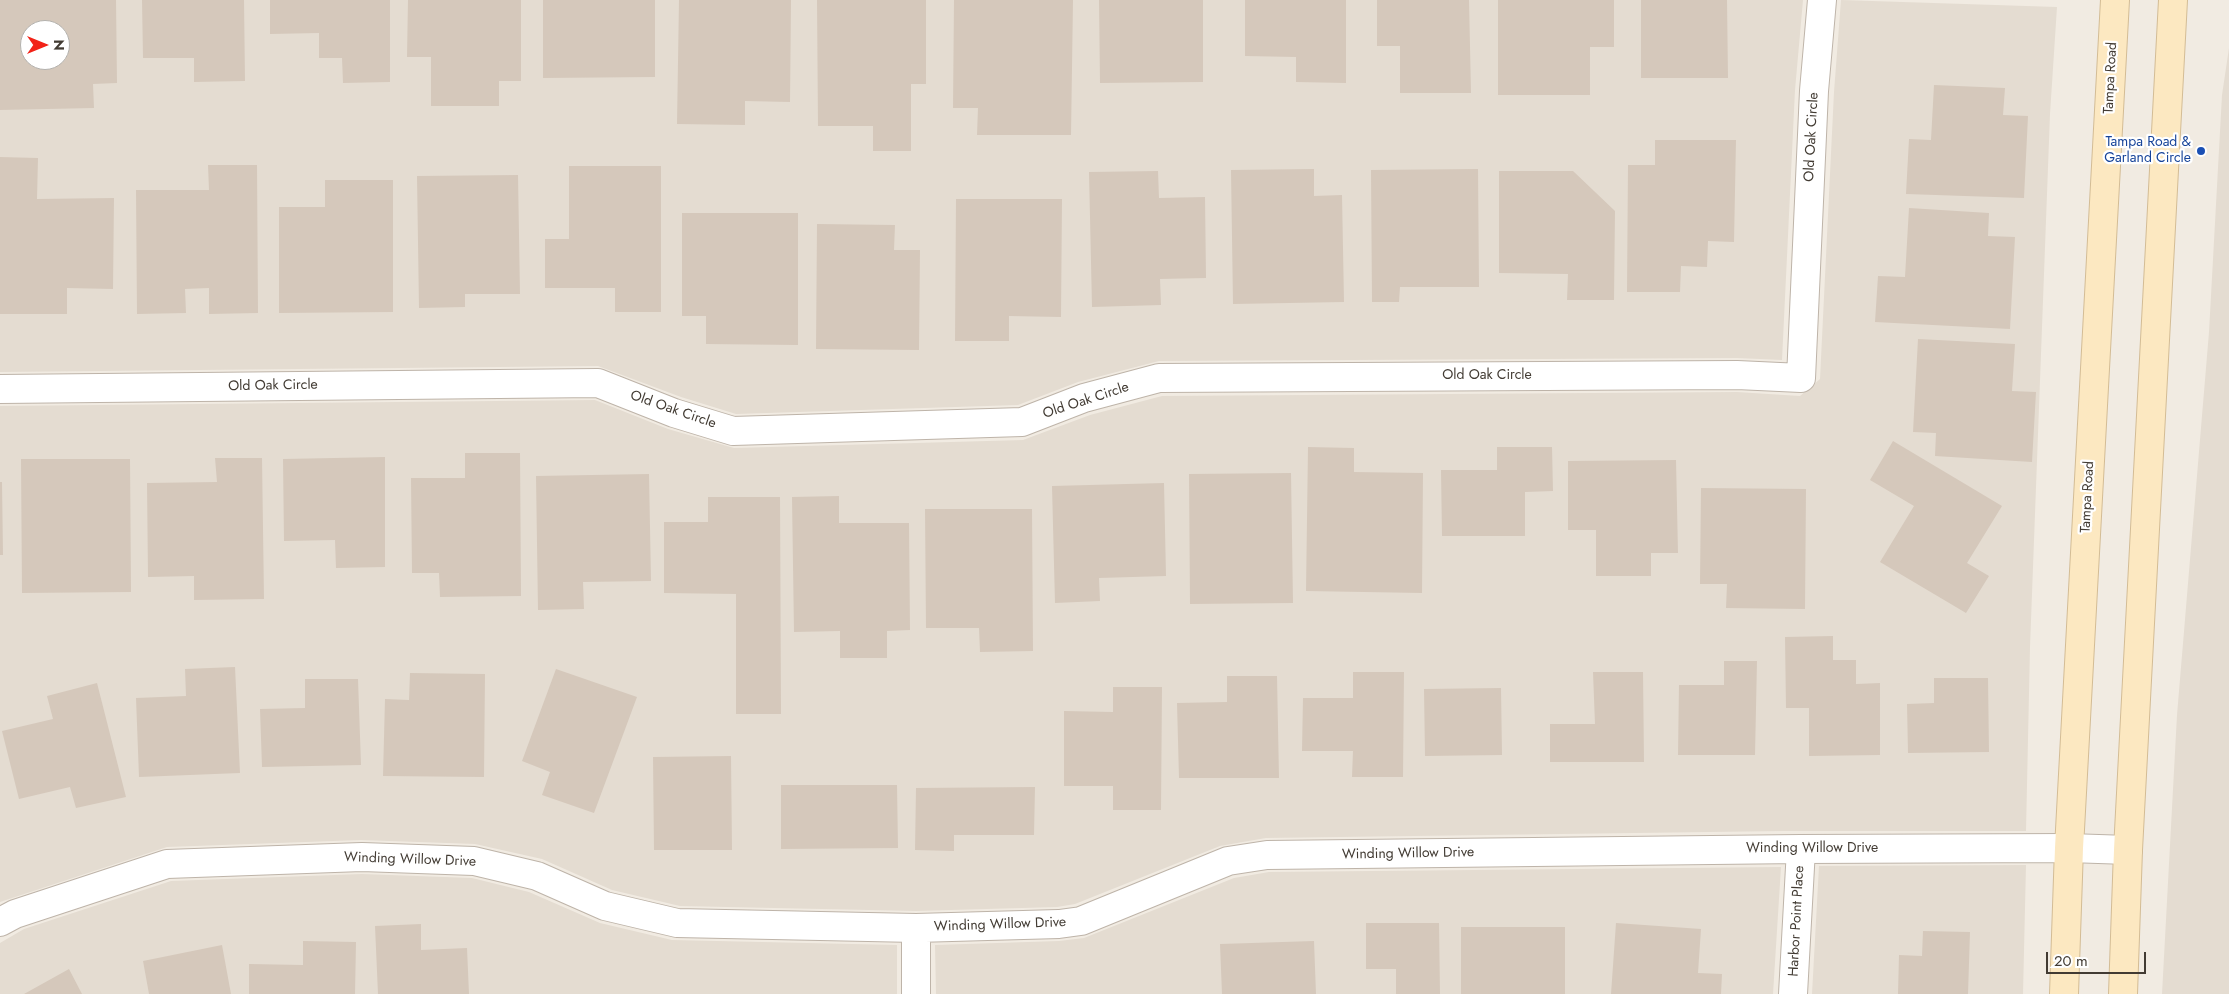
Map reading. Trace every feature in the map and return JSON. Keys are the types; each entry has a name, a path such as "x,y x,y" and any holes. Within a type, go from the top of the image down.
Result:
{"main road":[{"name":"Tampa Road","path":"2064,994 2115,0"},
{"path":"2123,994 2128,850 2173,0"}],"street":[{"name":"Old Oak Circle","path":"0,389 598,383 674,413 733,431 1022,422 1084,398 1159,378 1727,375 1801,378 1814,90 1822,0"},
{"name":"Winding Willow Drive","path":"0,922 15,914 167,864 362,857 474,861 537,876 604,906 677,923 916,928 1059,924 1081,921 1228,861 1267,855 1801,849 2070,848 2128,850"},
{"name":"Harbor Point Place","path":"1793,994 1801,849"},
{"path":"916,928 916,994"}],"shaded area":[{"path":"0,0 1803,0 1795,90 1782,360 1737,358 1159,361 1078,382 1018,405 736,414 681,397 598,366 0,372"},
{"path":"1841,0 2057,7 2050,114 2030,647 2026,831 1783,831 1266,838 1220,846 1075,904 1057,907 916,911 680,906 612,890 542,859 475,844 361,840 167,847 0,902 0,406 595,400 668,429 734,448 1023,440 1090,415 1162,396 1737,392 1800,396 1820,379 1834,92"},
{"path":"2229,48 2229,994 2162,994 2177,715 2209,332 2222,95"},
{"path":"2026,865 2023,994 1812,994 1819,866"},
{"path":"1781,867 1773,994 936,994 935,945 1059,941 1084,938 1234,878 1269,872"},
{"path":"362,874 472,878 529,892 600,923 672,940 897,945 897,994 0,994 0,943 24,929 171,881"}],"building":[{"path":"0,0 116,0 117,83 93,84 94,108 0,110"},
{"path":"142,0 244,0 245,81 194,82 194,58 143,58"},
{"path":"270,0 390,0 390,82 343,83 342,58 319,58 319,33 270,34"},
{"path":"408,0 521,0 521,81 499,81 499,106 431,106 431,57 407,57"},
{"path":"543,0 655,0 655,77 543,78"},
{"path":"679,0 791,0 790,102 745,101 745,125 677,124"},
{"path":"817,0 926,0 926,84 911,84 911,151 873,151 873,126 818,126"},
{"path":"954,0 1073,0 1071,135 977,135 978,108 953,108"},
{"path":"1099,0 1203,0 1203,82 1100,83"},
{"path":"1245,0 1346,0 1346,83 1296,82 1296,57 1245,56"},
{"path":"1377,0 1469,0 1471,93 1400,93 1400,46 1377,46"},
{"path":"1498,0 1614,0 1614,47 1590,47 1590,95 1498,95"},
{"path":"1641,0 1727,0 1728,78 1641,78"},
{"path":"1934,85 2005,88 2003,115 2028,116 2024,198 1906,194 1909,139 1931,140"},
{"path":"1655,140 1736,140 1734,242 1708,241 1707,267 1681,266 1680,292 1627,292 1628,165 1655,165"},
{"path":"0,157 38,158 37,199 114,198 113,289 67,288 67,314 0,314"},
{"path":"208,165 257,165 258,313 209,314 209,288 185,289 186,313 137,314 136,190 209,190"},
{"path":"569,166 661,166 661,312 615,312 615,288 545,288 545,239 569,239"},
{"path":"1314,169 1314,196 1342,195 1344,302 1233,304 1231,170"},
{"path":"1478,169 1479,287 1400,287 1399,302 1372,302 1371,170"},
{"path":"1158,171 1159,198 1205,197 1206,278 1160,279 1161,305 1092,307 1089,172"},
{"path":"1499,171 1573,171 1615,211 1614,300 1567,300 1568,274 1499,273"},
{"path":"518,175 520,294 465,294 465,307 419,308 417,176"},
{"path":"325,180 393,180 393,312 279,313 279,207 325,207"},
{"path":"956,199 1062,199 1061,317 1009,316 1009,341 955,341"},
{"path":"1909,208 1989,213 1988,236 2015,237 2010,329 1875,322 1878,276 1905,277"},
{"path":"682,213 798,213 798,345 706,344 706,316 682,316"},
{"path":"817,224 895,225 894,250 920,250 919,350 816,349"},
{"path":"1918,339 2015,344 2012,391 2036,392 2032,462 1935,456 1936,433 1913,432"},
{"path":"1893,441 2002,506 1967,563 1989,576 1966,613 1880,562 1914,506 1870,480"},
{"path":"1308,447 1354,448 1354,472 1423,473 1422,593 1306,591"},
{"path":"1497,447 1552,447 1553,491 1525,492 1525,536 1442,536 1441,470 1497,470"},
{"path":"465,453 520,453 521,596 440,597 439,573 412,573 411,478 465,478"},
{"path":"385,457 385,567 336,568 335,540 284,541 283,459"},
{"path":"215,458 262,458 264,599 194,600 194,576 148,577 147,483 217,482"},
{"path":"21,459 130,459 131,592 22,593"},
{"path":"1676,460 1678,553 1651,553 1651,576 1596,576 1596,530 1568,530 1568,461"},
{"path":"1291,473 1293,603 1190,604 1189,474"},
{"path":"649,474 651,581 583,582 584,609 538,610 536,476"},
{"path":"0,482 2,482 3,555 0,555"},
{"path":"1164,483 1166,576 1099,578 1100,601 1055,603 1052,486"},
{"path":"1701,488 1806,489 1805,609 1726,608 1727,584 1700,584"},
{"path":"839,496 839,523 909,523 910,630 887,631 887,658 840,658 840,631 794,632 792,497"},
{"path":"708,497 780,497 781,714 736,714 736,594 664,593 664,522 708,522"},
{"path":"925,509 1032,509 1033,651 980,652 979,628 926,628"},
{"path":"1833,636 1833,660 1856,660 1856,684 1880,683 1880,755 1809,756 1809,708 1786,708 1785,637"},
{"path":"1724,661 1757,661 1755,755 1678,755 1679,685 1724,685"},
{"path":"235,667 240,773 139,777 136,698 186,696 185,669"},
{"path":"556,669 637,697 594,813 542,795 550,772 522,761"},
{"path":"1353,672 1404,672 1403,777 1352,777 1353,751 1302,751 1303,698 1353,698"},
{"path":"1593,672 1643,672 1644,762 1550,762 1550,724 1595,724"},
{"path":"410,673 485,674 484,777 383,776 385,699 409,700"},
{"path":"1227,676 1277,676 1279,778 1179,778 1177,703 1227,702"},
{"path":"1934,678 1988,678 1989,752 1908,753 1907,704 1934,703"},
{"path":"305,679 358,679 361,765 262,767 260,709 305,708"},
{"path":"97,683 126,797 76,808 70,787 19,799 2,731 53,719 47,696"},
{"path":"1113,687 1162,687 1161,810 1113,810 1113,786 1064,786 1064,711 1113,712"},
{"path":"1501,688 1502,755 1425,756 1424,689"},
{"path":"731,756 732,850 654,850 653,757"},
{"path":"781,785 897,785 898,848 781,849"},
{"path":"1035,787 1034,835 954,835 954,851 915,850 916,788"},
{"path":"1366,923 1439,923 1440,994 1396,994 1396,969 1366,969"},
{"path":"1616,923 1701,929 1698,973 1722,974 1721,994 1611,994"},
{"path":"421,924 421,950 467,948 469,994 378,994 375,926"},
{"path":"1461,927 1565,927 1565,994 1461,994"},
{"path":"1923,931 1970,932 1968,994 1898,994 1899,955 1922,956"},
{"path":"303,941 356,942 355,994 249,994 249,964 303,965"},
{"path":"1314,941 1316,994 1222,994 1220,944"},
{"path":"222,945 231,994 149,994 143,961"},
{"path":"69,969 82,994 24,994"}],"place":[{"name":"Tampa Road & Garland Circle","path":"2201,151"}]}
